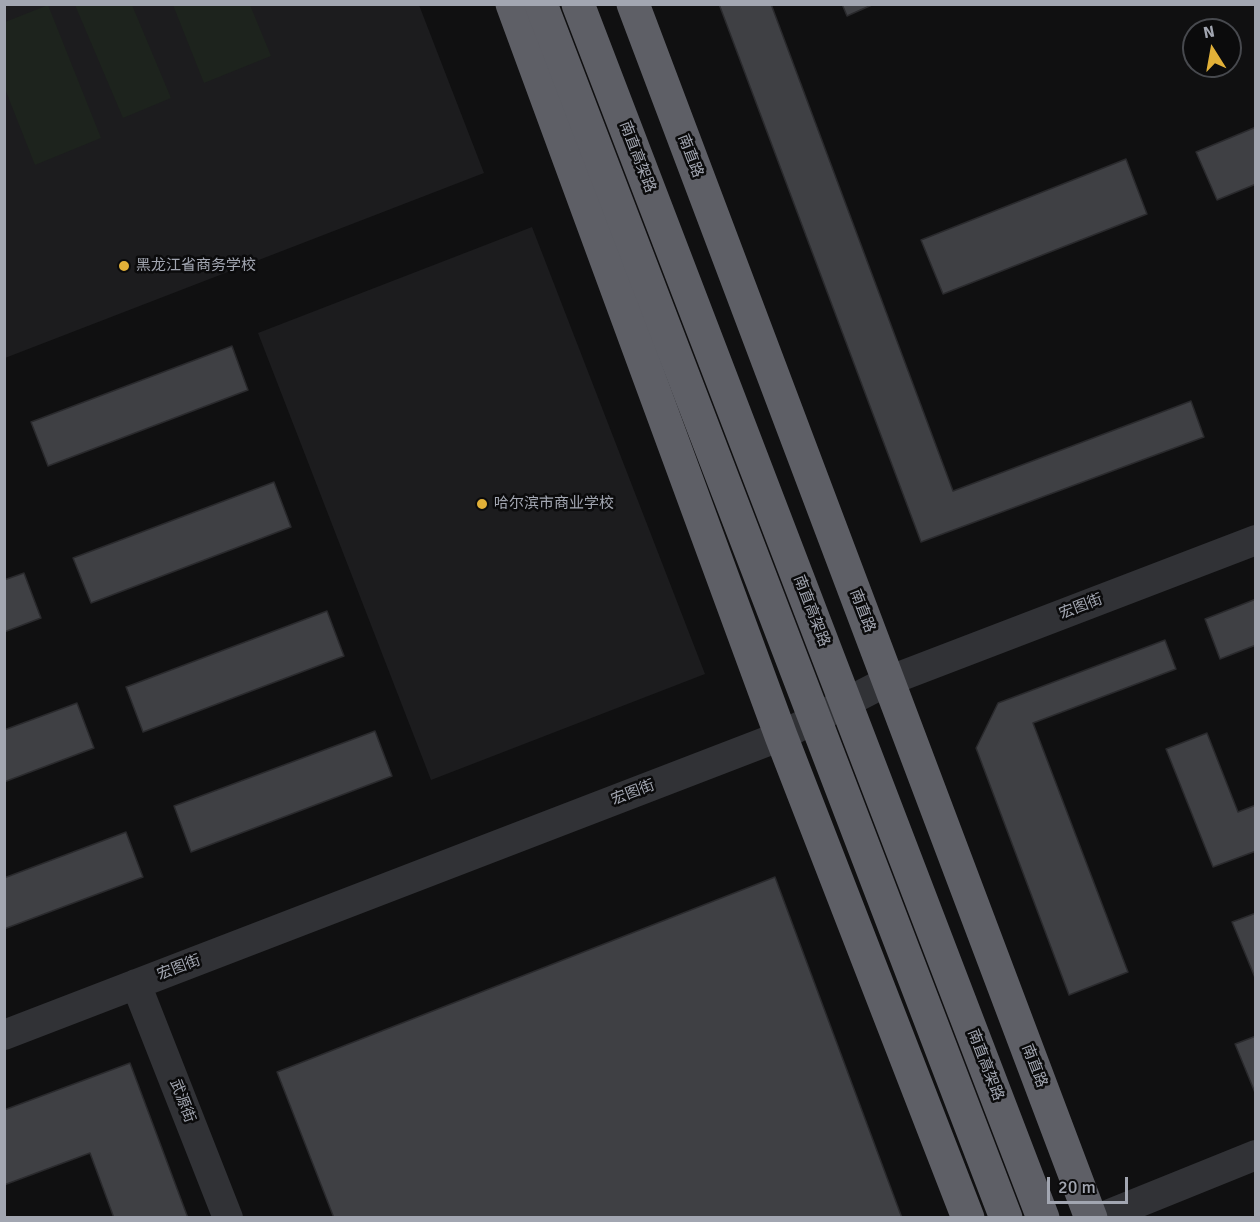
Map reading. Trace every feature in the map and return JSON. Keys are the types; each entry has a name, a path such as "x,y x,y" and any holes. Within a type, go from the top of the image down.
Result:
{"highway":[{"path":"512,4 781,736 968,1218"},
{"path":"541,4 1006,1218"},
{"name":"南直高架路","path":"578,4 1043,1218"},
{"name":"南直路","path":"633,4 1091,1218"}],"street":[{"name":"宏图街","path":"4,1035 781,736 888,681 1256,540"},
{"name":"武源街","path":"136,984 228,1218"},
{"path":"1100,1218 1256,1155"}],"shaded area":[{"name":"黑龙江省商务学校","path":"5,5 419,5 484,173 5,358"},
{"path":"48,5 101,138 35,165 5,89 5,22"},
{"path":"75,5 132,5 171,98 123,118"},
{"path":"173,5 250,5 271,56 204,83"},
{"name":"哈尔滨市商业学校","path":"532,227 705,674 431,780 258,333"}],"building":[{"path":"719,4 771,4 953,491 1191,401 1204,437 921,542"},
{"path":"842,4 874,4 847,16"},
{"path":"1256,127 1256,184 1217,200 1196,152"},
{"path":"1126,159 1147,214 943,294 921,240"},
{"path":"232,346 248,390 48,466 31,422"},
{"path":"274,482 291,527 91,603 73,558"},
{"path":"24,573 41,618 4,632 4,580"},
{"path":"1256,599 1256,645 1220,659 1205,619"},
{"path":"327,611 344,656 143,732 126,687"},
{"path":"1165,640 1176,669 1033,723 1128,972 1069,995 976,748 998,703"},
{"path":"77,703 94,748 4,782 4,730"},
{"path":"375,731 392,776 191,852 174,806"},
{"path":"1207,733 1238,812 1256,805 1256,851 1213,867 1166,749"},
{"path":"126,832 143,877 4,929 4,878"},
{"path":"775,877 902,1218 334,1218 277,1072"},
{"path":"1256,913 1256,980 1232,922"},
{"path":"1256,1036 1256,1095 1235,1044"},
{"path":"130,1063 188,1218 114,1218 90,1153 4,1185 4,1110"}],"place":[{"name":"黑龙江省商务学校","path":"124,266"},
{"name":"哈尔滨市商业学校","path":"482,504"}]}
